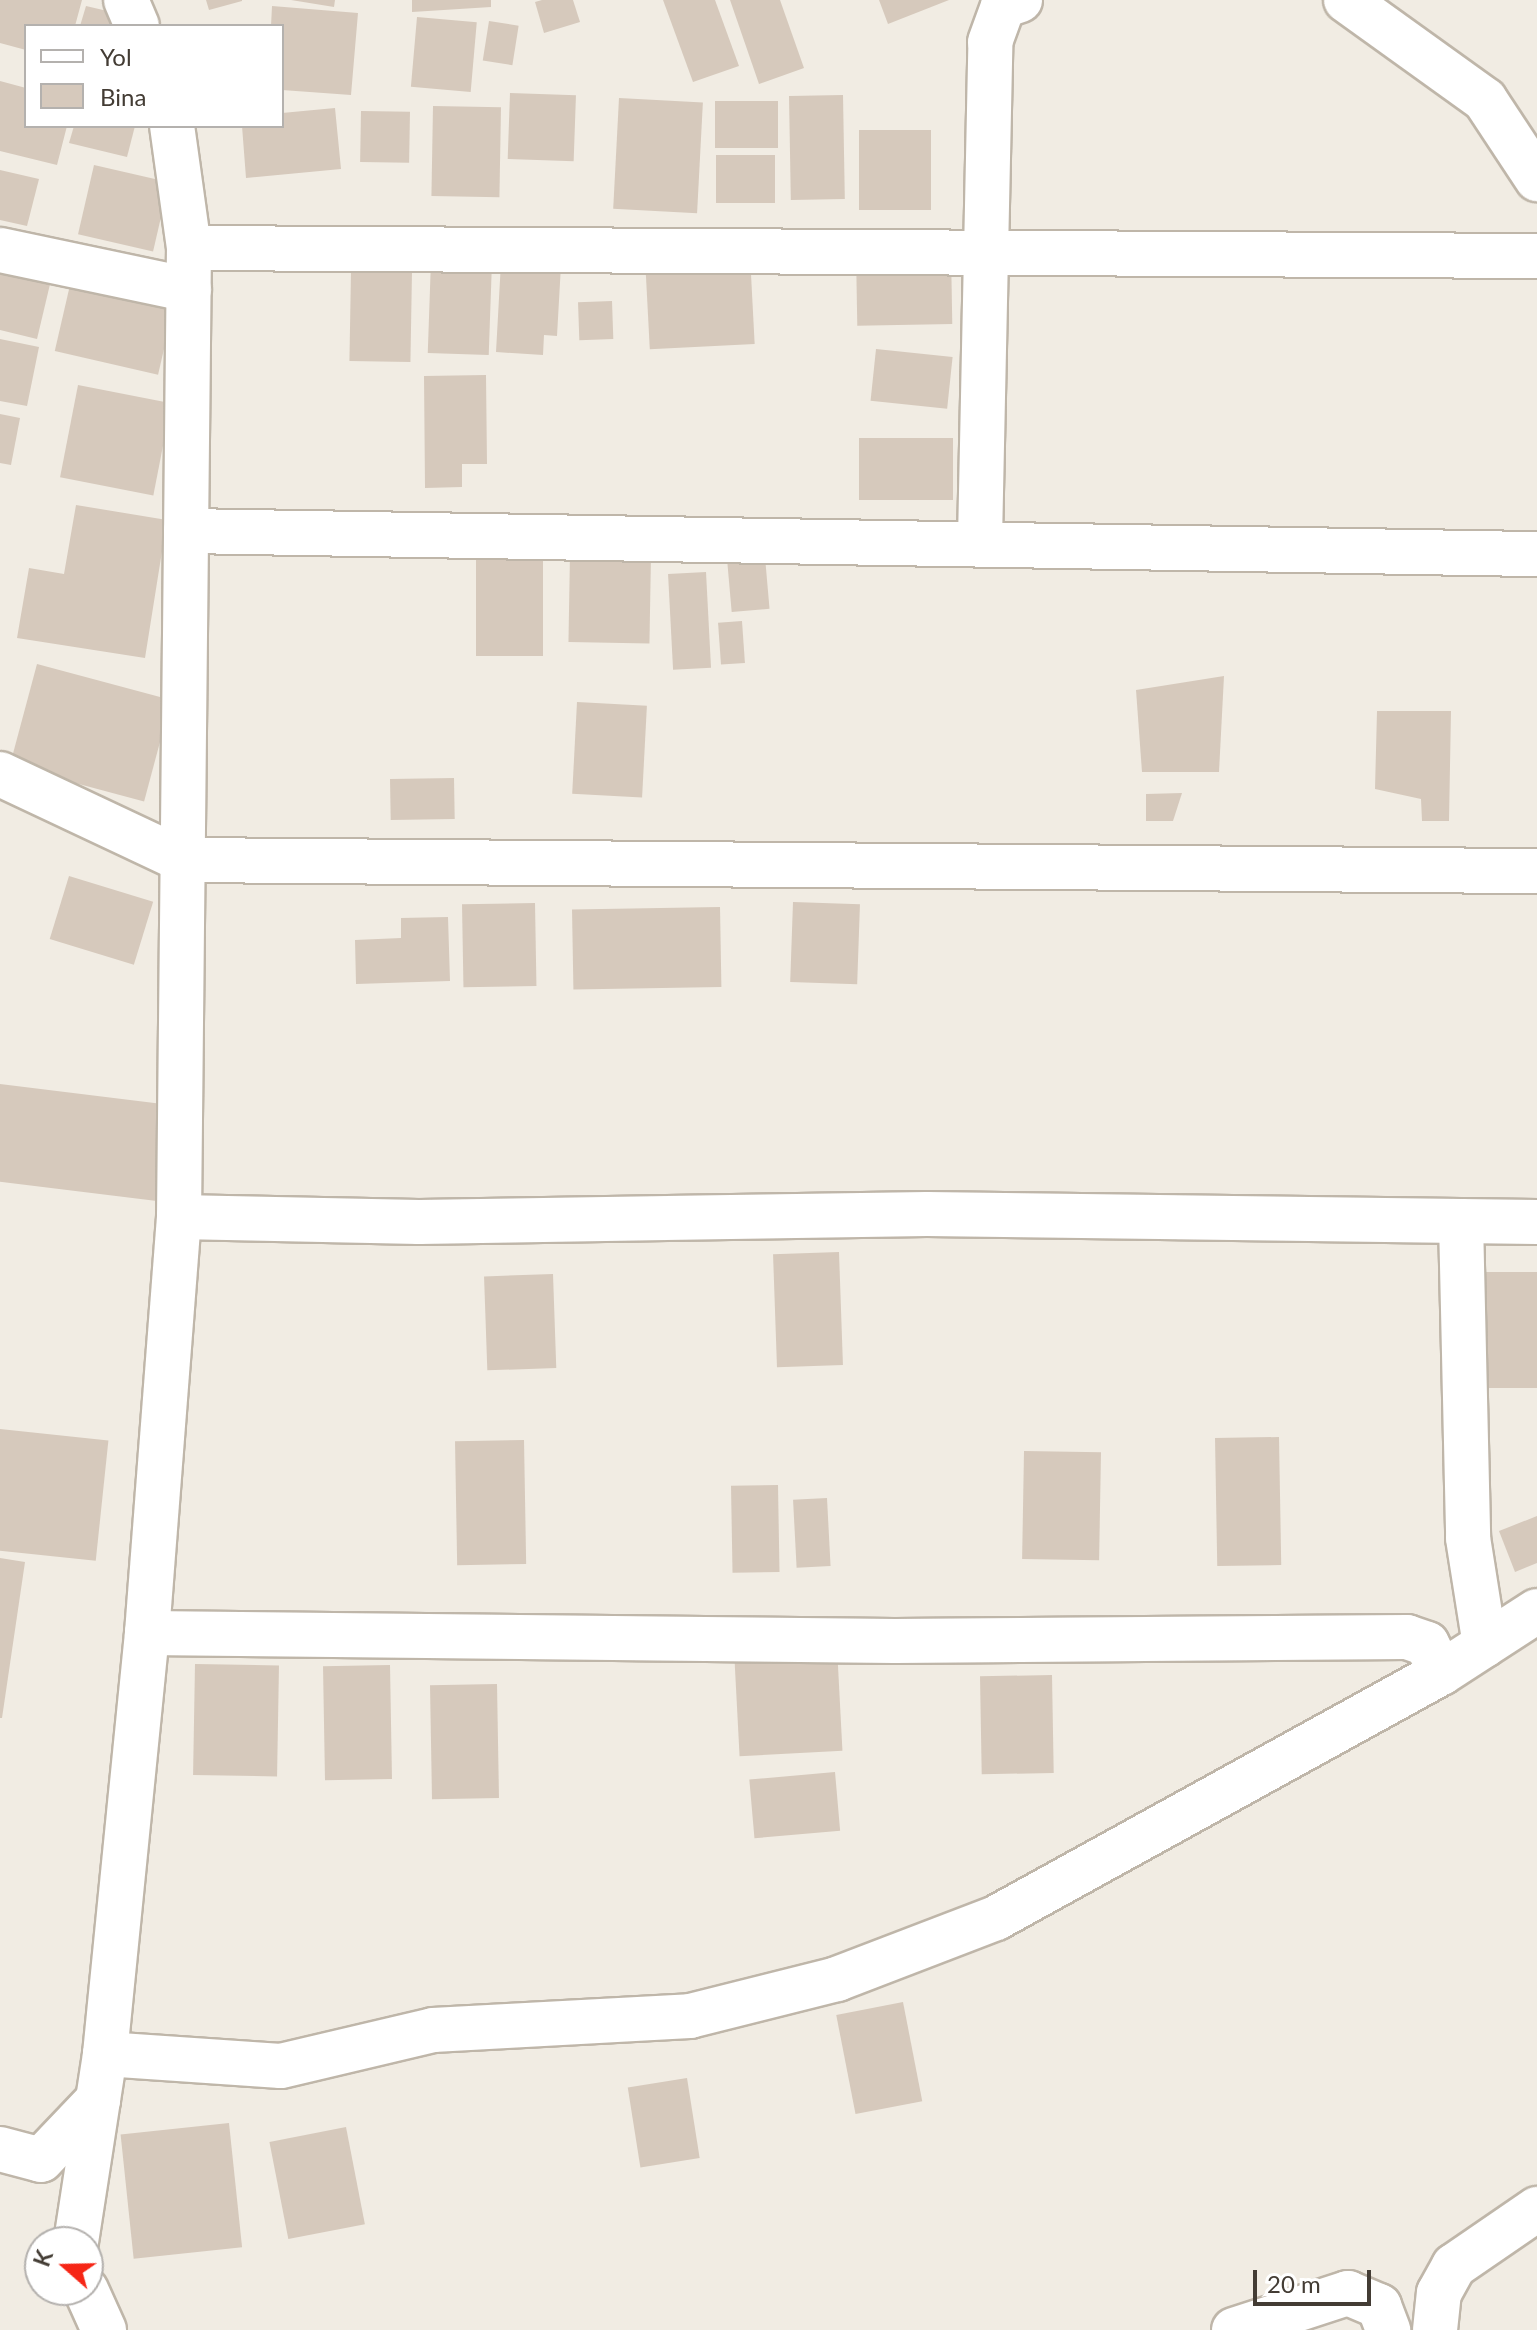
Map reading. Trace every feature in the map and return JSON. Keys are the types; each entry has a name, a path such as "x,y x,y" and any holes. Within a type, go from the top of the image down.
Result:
{"street":[{"path":"126,0 136,24"},
{"path":"980,540 981,249 990,42 1003,6 1020,0"},
{"path":"1346,0 1485,100 1537,179"},
{"path":"78,2226 105,2054 147,1633 179,1217 189,269 172,128"},
{"path":"0,250 189,269 981,249 1537,256"},
{"path":"186,531 980,540 1537,554"},
{"path":"0,774 183,860 1537,871"},
{"path":"179,1217 1537,1222"},
{"path":"1461,1221 1468,1538 1485,1645"},
{"path":"105,2054 281,2066 433,2030 690,2016 837,1979 996,1918 1441,1673 1537,1611"},
{"path":"147,1633 895,1641 1407,1637 1427,1644 1441,1673"},
{"path":"0,2149 41,2160 98,2100"},
{"path":"1435,2330 1439,2293 1454,2266 1537,2209"},
{"path":"1234,2330 1348,2293 1379,2306 1388,2330"},
{"path":"93,2306 104,2330"}],"building":[{"path":"0,0 82,0 76,24 24,24 24,49 0,43"},
{"path":"206,0 242,0 242,1 209,10"},
{"path":"291,0 335,0 334,7"},
{"path":"412,0 491,0 491,7 412,12"},
{"path":"573,0 580,22 544,33 535,2"},
{"path":"663,0 715,0 739,66 693,82"},
{"path":"730,0 780,0 804,68 759,84"},
{"path":"879,0 949,0 888,24"},
{"path":"86,6 133,17 131,24 81,24"},
{"path":"272,6 358,13 351,95 284,90 284,24 271,24"},
{"path":"417,17 477,22 471,92 411,87"},
{"path":"489,21 519,26 512,65 483,61"},
{"path":"0,81 24,87 24,128 66,128 57,165 0,151"},
{"path":"510,93 576,95 574,161 508,159"},
{"path":"843,95 845,199 791,200 789,96"},
{"path":"619,98 703,102 697,213 613,209"},
{"path":"715,101 778,101 778,148 715,148"},
{"path":"433,106 501,107 499,197 431,196"},
{"path":"335,108 341,169 246,178 242,128 284,128 284,113"},
{"path":"361,111 410,112 409,163 360,162"},
{"path":"73,128 134,128 127,157 69,143"},
{"path":"859,130 931,130 931,210 859,210"},
{"path":"716,155 775,155 775,203 716,203"},
{"path":"94,165 169,182 153,252 78,234"},
{"path":"0,170 39,179 27,226 0,220"},
{"path":"951,251 952,324 857,326 856,253"},
{"path":"750,255 755,344 650,349 645,260"},
{"path":"431,260 492,262 489,355 428,353"},
{"path":"501,262 561,265 557,336 544,335 543,355 496,352"},
{"path":"0,268 51,280 37,339 0,330"},
{"path":"351,271 412,272 410,362 349,361"},
{"path":"73,272 176,296 158,375 55,351"},
{"path":"612,301 613,339 579,340 578,302"},
{"path":"0,339 39,347 27,406 0,401"},
{"path":"876,349 953,357 947,409 871,401"},
{"path":"486,375 487,464 462,464 462,487 425,488 424,376"},
{"path":"78,385 171,403 153,495 60,477"},
{"path":"0,414 20,418 11,465 0,463"},
{"path":"859,438 953,438 953,500 859,500"},
{"path":"76,505 167,520 145,658 17,638 29,568 64,574"},
{"path":"476,551 543,551 543,656 476,656"},
{"path":"570,554 651,555 649,643 568,642"},
{"path":"765,557 770,609 732,612 727,560"},
{"path":"706,572 711,668 673,670 668,574"},
{"path":"742,621 745,663 721,665 718,623"},
{"path":"37,664 171,700 144,801 10,765"},
{"path":"1224,676 1219,772 1142,772 1136,690"},
{"path":"577,702 647,706 642,798 572,794"},
{"path":"1377,711 1451,711 1449,821 1422,821 1421,799 1375,789"},
{"path":"454,778 455,819 391,820 390,779"},
{"path":"1182,793 1173,821 1146,821 1146,794"},
{"path":"69,876 153,902 134,965 50,939"},
{"path":"793,902 860,904 857,984 790,982"},
{"path":"535,903 536,986 463,987 462,904"},
{"path":"720,907 721,987 573,990 572,910"},
{"path":"448,917 450,981 356,984 355,940 401,938 401,918"},
{"path":"0,1084 173,1105 161,1201 0,1182"},
{"path":"839,1252 843,1365 777,1367 773,1254"},
{"path":"1482,1272 1537,1272 1537,1388 1482,1388"},
{"path":"553,1274 556,1368 487,1370 484,1276"},
{"path":"0,1429 108,1440 96,1561 0,1551"},
{"path":"1279,1437 1281,1565 1217,1566 1215,1438"},
{"path":"524,1440 526,1564 457,1565 455,1441"},
{"path":"1024,1451 1101,1452 1099,1560 1022,1559"},
{"path":"778,1485 780,1572 733,1573 731,1486"},
{"path":"827,1498 831,1566 797,1568 793,1500"},
{"path":"1537,1516 1537,1563 1515,1572 1499,1531"},
{"path":"0,1558 25,1562 2,1718 0,1718"},
{"path":"837,1647 842,1751 740,1756 734,1652"},
{"path":"195,1664 279,1665 277,1776 193,1775"},
{"path":"390,1665 392,1779 325,1780 323,1666"},
{"path":"1052,1675 1054,1773 982,1774 980,1676"},
{"path":"497,1684 499,1798 432,1799 430,1685"},
{"path":"835,1772 840,1831 754,1838 749,1779"},
{"path":"903,2002 922,2101 856,2114 836,2015"},
{"path":"687,2078 700,2158 640,2167 628,2087"},
{"path":"229,2123 242,2247 134,2259 121,2134"},
{"path":"346,2127 365,2224 288,2239 269,2142"}]}
